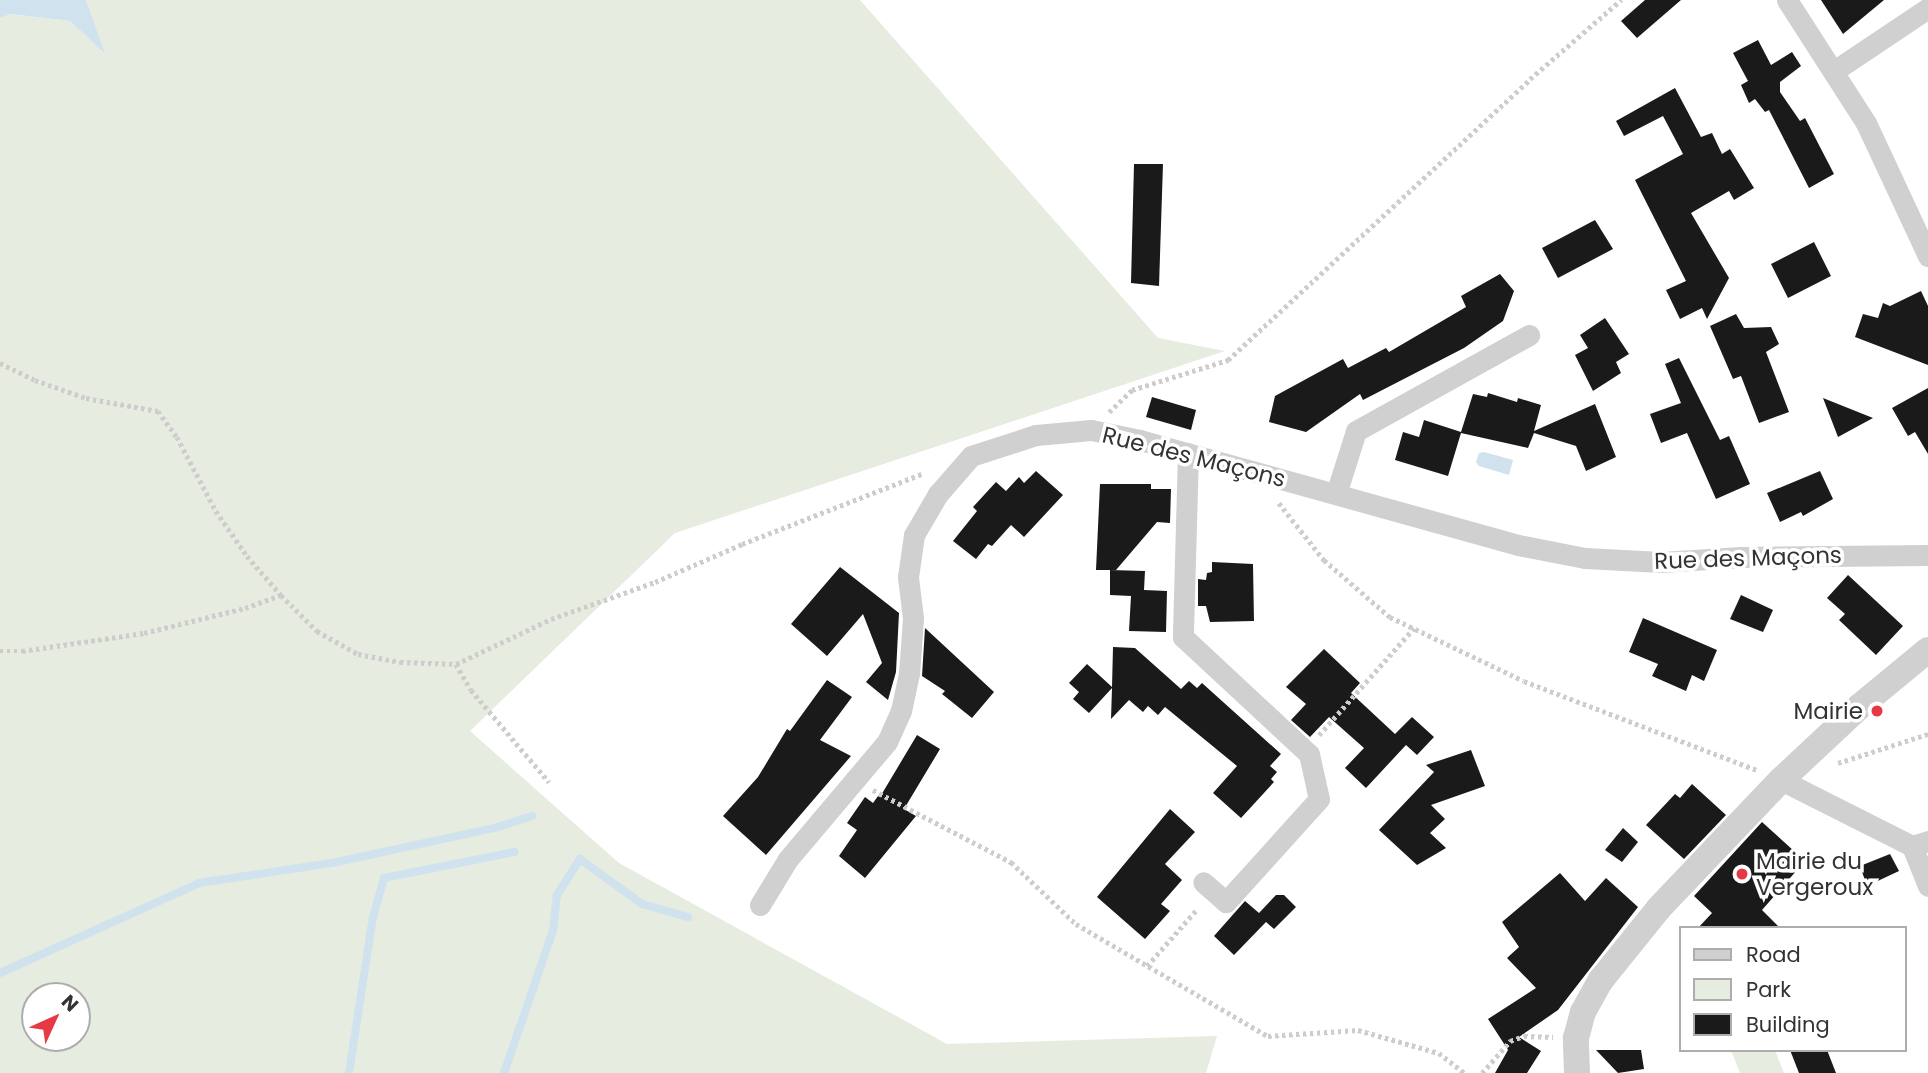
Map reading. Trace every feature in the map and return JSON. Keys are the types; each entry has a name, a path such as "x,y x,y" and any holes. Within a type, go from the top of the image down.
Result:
{"street":[{"path":"1787,0 1867,123 1928,256"},
{"path":"1834,71 1928,8"},
{"path":"1336,494 1356,431 1529,335"},
{"name":"Rue des Maçons","path":"971,456 1036,435 1091,430 1188,453 1518,545 1585,558 1661,562 1753,556 1928,555"},
{"path":"1188,453 1183,637 1309,754 1319,799 1226,902 1203,882"},
{"path":"760,905 788,859 857,781 887,742 901,711 909,674 913,618 908,577 914,535 938,494 971,456"},
{"path":"1577,1073 1576,1038 1583,1012 1601,980 1676,889 1781,780 1860,706 1928,650"},
{"path":"1781,780 1920,844 1928,886"}],"path":[{"path":"1091,430 1132,390 1227,360 1530,79 1621,0"},
{"path":"0,363 35,380 86,398 158,411 177,437 216,512 247,556 281,595 317,631 358,654 400,662 456,664 551,619 655,582 754,539 971,456"},
{"path":"1255,472 1324,560 1390,617 1524,681 1781,780"},
{"path":"0,651 22,651 144,633 245,608 281,595"},
{"path":"1305,750 1414,628"},
{"path":"456,664 471,690 549,782"},
{"path":"1832,765 1928,734"},
{"path":"857,781 1011,862 1076,924 1268,1036 1358,1030 1439,1053 1465,1073"},
{"path":"1482,1073 1510,1041 1524,1036 1576,1038"}],"green space":[{"path":"86,0 860,0 1158,338 1225,351 675,533 470,731 619,863 947,1044 1217,1036 1206,1073 0,1073 0,18 9,14 70,21 104,53"},
{"path":"1732,1052 1776,1052 1784,1073 1740,1073"}],"water":[{"path":"0,0 86,0 105,54 70,21 10,14 0,18"},
{"path":"1479,453 1513,460 1509,475 1479,466 1476,462"}],"building":[{"path":"1645,0 1681,0 1637,38 1621,21"},
{"path":"1821,0 1884,0 1843,34"},
{"path":"1758,40 1771,65 1792,52 1801,66 1780,82 1780,92 1800,121 1805,118 1834,174 1809,188 1769,110 1765,112 1755,99 1749,103 1741,85 1748,81 1733,53"},
{"path":"1675,88 1701,137 1712,133 1722,154 1730,149 1754,188 1734,200 1729,191 1691,213 1729,278 1707,319 1702,308 1680,319 1666,290 1686,281 1635,180 1683,154 1663,116 1624,136 1616,121"},
{"path":"1134,164 1163,164 1159,286 1131,283"},
{"path":"1595,220 1613,249 1558,278 1542,248"},
{"path":"1814,242 1831,276 1788,298 1771,264"},
{"path":"1500,274 1514,291 1503,321 1464,348 1363,400 1360,394 1306,432 1269,422 1275,396 1343,359 1348,368 1386,348 1389,352 1466,307 1461,296"},
{"path":"1921,291 1928,306 1928,365 1855,337 1863,314 1878,318 1883,303 1890,306"},
{"path":"1736,314 1744,328 1771,327 1779,344 1766,352 1789,412 1759,423 1741,376 1733,379 1710,326"},
{"path":"1605,318 1629,354 1616,362 1621,373 1593,391 1575,355 1588,348 1580,335"},
{"path":"1679,358 1720,440 1729,436 1750,484 1716,499 1687,433 1661,443 1650,414 1681,403 1665,364"},
{"path":"1928,388 1928,454 1915,432 1908,436 1892,408"},
{"path":"1488,393 1517,402 1518,398 1541,405 1534,431 1595,404 1616,457 1586,471 1576,446 1534,433 1528,448 1461,433 1448,476 1395,460 1403,432 1419,437 1424,420 1461,432 1473,394 1487,397"},
{"path":"1152,397 1196,410 1191,430 1146,417"},
{"path":"1823,398 1873,418 1838,437"},
{"path":"1036,471 1063,495 1024,537 1011,525 992,546 988,544 976,559 953,541 977,511 973,507 996,482 1006,491 1019,477 1024,483"},
{"path":"1820,471 1833,499 1803,516 1801,512 1780,522 1767,493"},
{"path":"1100,484 1151,484 1151,489 1171,489 1170,523 1157,522 1116,570 1096,570"},
{"path":"1212,562 1253,564 1254,621 1210,622 1206,606 1198,606 1198,579 1206,580 1207,573 1212,572"},
{"path":"840,567 899,613 896,672 888,700 866,682 882,663 863,614 827,656 791,624"},
{"path":"1110,570 1145,571 1144,590 1167,591 1166,632 1129,631 1131,596 1110,595"},
{"path":"1848,575 1903,626 1876,655 1839,620 1845,614 1827,598"},
{"path":"1741,595 1773,610 1763,632 1730,619"},
{"path":"1643,618 1717,650 1704,681 1692,675 1686,691 1652,676 1658,664 1629,652"},
{"path":"925,628 994,692 972,718 942,694 945,691 922,676"},
{"path":"1113,647 1135,648 1181,689 1189,681 1197,688 1202,683 1281,754 1270,766 1277,772 1271,779 1274,782 1241,818 1213,793 1237,766 1165,707 1158,715 1148,706 1143,712 1129,700 1111,719 1112,688 1089,713 1073,699 1079,692 1069,683 1087,664 1112,687"},
{"path":"1324,649 1360,683 1351,693 1395,734 1412,717 1434,737 1417,755 1406,745 1366,788 1345,768 1364,748 1329,717 1310,737 1291,720 1306,704 1286,687"},
{"path":"827,680 852,697 820,740 851,756 766,855 723,816 758,777 787,729 790,731"},
{"path":"917,735 940,749 904,809 916,816 865,878 839,856 857,830 847,823 865,797 873,803 880,797"},
{"path":"1471,750 1485,786 1431,805 1445,819 1430,833 1446,848 1417,865 1379,830 1434,772 1426,765"},
{"path":"1692,784 1726,815 1684,859 1646,825 1675,794 1680,798"},
{"path":"1170,809 1195,832 1165,864 1182,880 1161,904 1170,911 1145,939 1097,897"},
{"path":"1762,822 1805,861 1762,910 1778,926 1700,926 1712,913 1694,896"},
{"path":"1623,828 1638,842 1622,862 1605,850"},
{"path":"1890,854 1899,871 1867,886 1860,866"},
{"path":"1560,873 1585,901 1606,878 1638,907 1558,1010 1519,1037 1541,1051 1527,1073 1495,1073 1508,1050 1488,1019 1536,988 1507,958 1519,947 1502,922"},
{"path":"1276,895 1284,895 1296,907 1274,929 1266,922 1234,955 1214,936 1245,901 1259,913"},
{"path":"1596,1050 1641,1050 1644,1069 1618,1073"},
{"path":"1791,1052 1828,1052 1836,1073 1799,1073"}],"waterway":[{"path":"0,973 199,883 332,863 498,827 532,816"},
{"path":"349,1073 373,917 384,878 514,852"},
{"path":"504,1073 553,931 557,895 580,859 642,904 688,917"}],"place":[{"name":"Mairie","path":"1877,711"},
{"name":"Mairie du Vergeroux","path":"1742,874"}]}
